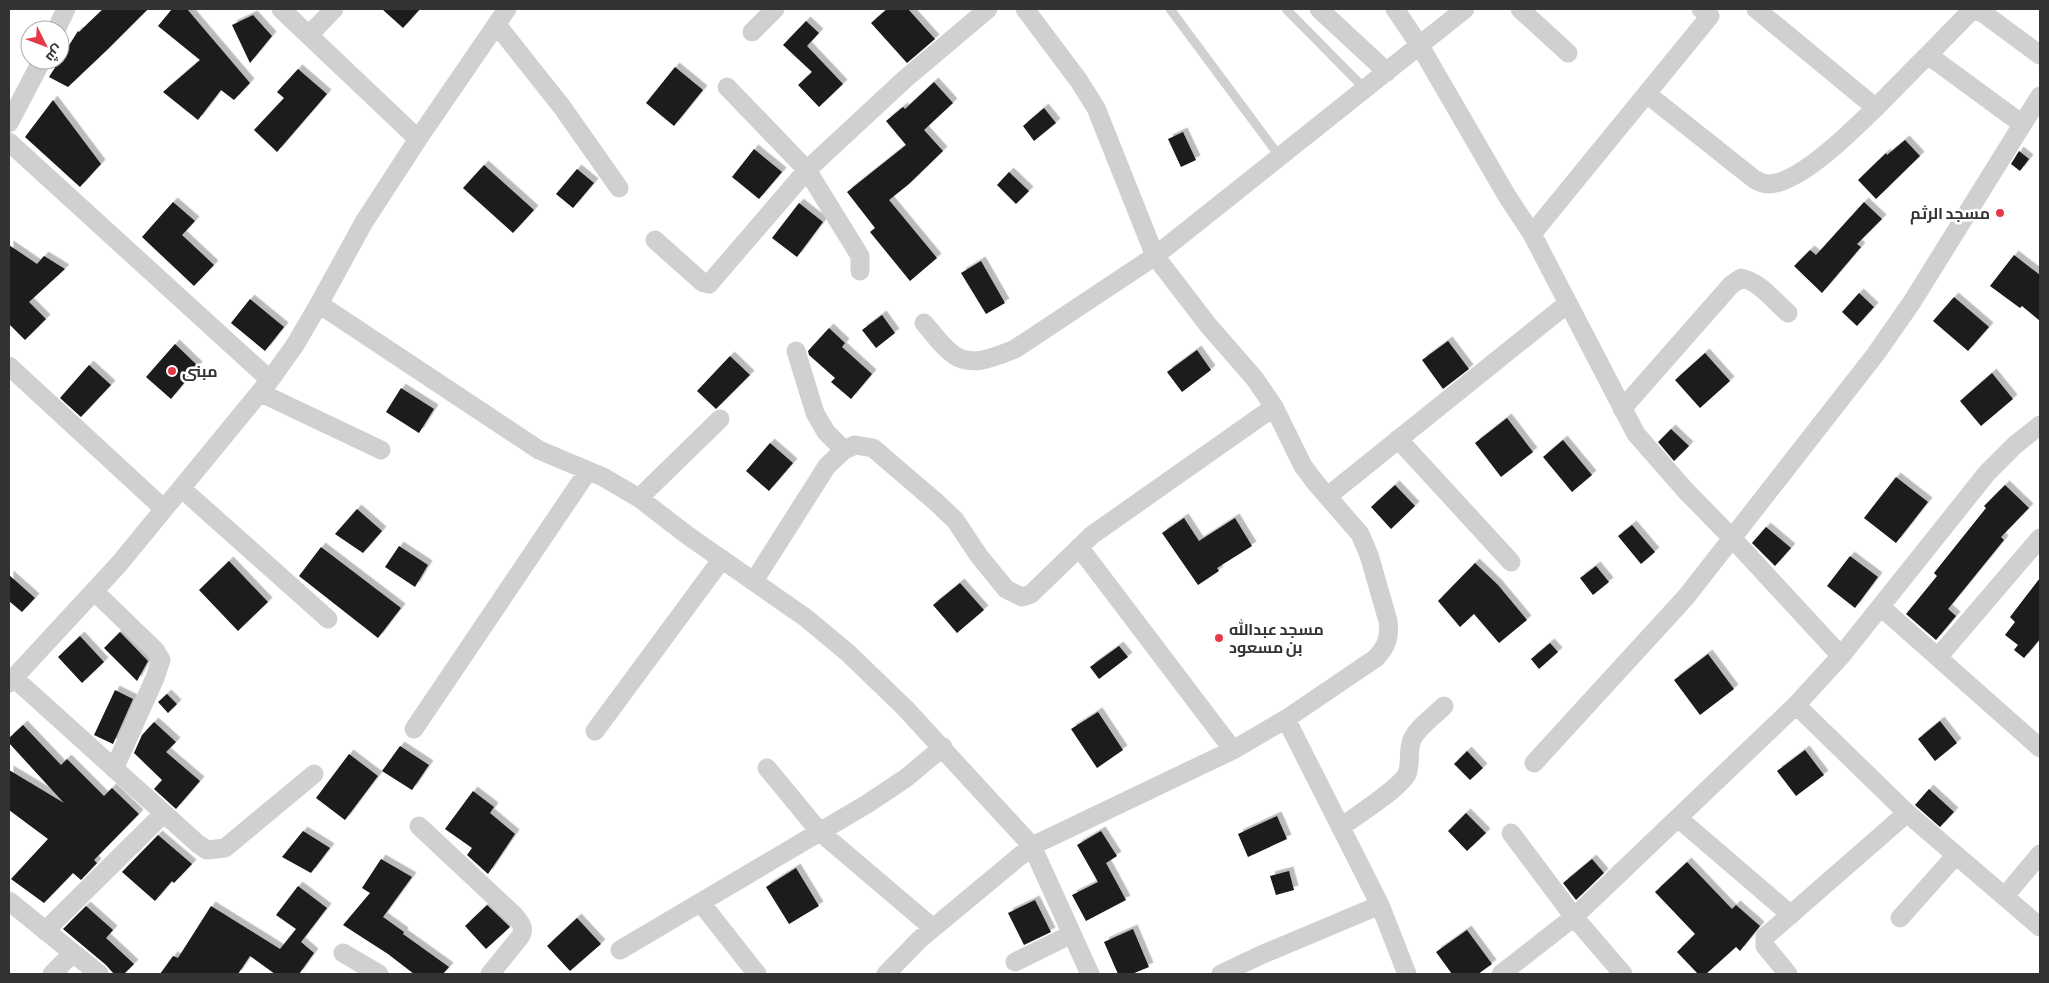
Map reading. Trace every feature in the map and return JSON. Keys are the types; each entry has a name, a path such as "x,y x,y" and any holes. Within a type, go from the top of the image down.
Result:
{"street":[{"path":"281,9 418,139"},
{"path":"309,35 334,9"},
{"path":"314,774 224,848 207,850 163,814 12,680 95,592 266,386 295,345 320,304 364,222 507,9"},
{"path":"752,32 776,9"},
{"path":"655,240 702,282 709,284 807,170 905,79 988,9"},
{"path":"896,970 933,928 1032,846 1233,750 1286,719 1376,658 1388,641 1388,621 1369,555 1360,534 1303,466 1274,407 1255,379 1208,325 1155,256 1096,108 1079,81 1025,9"},
{"path":"1319,9 1387,72"},
{"path":"1395,9 1420,46 1507,196 1532,234 1636,434 1653,456 1841,656"},
{"path":"924,323 954,355 965,360 992,358 1015,349 1155,256 1466,9"},
{"path":"1520,9 1568,53"},
{"path":"1756,9 1876,108"},
{"path":"1647,94 1754,179 1768,184 1778,182 1798,173 1835,145 1876,108 1971,12 1979,10 2040,55"},
{"path":"1532,234 1647,94 1709,11"},
{"path":"497,25 562,107 620,188"},
{"path":"1928,55 2022,124"},
{"path":"9,123 37,70"},
{"path":"727,88 807,170 860,256 860,271"},
{"path":"1534,763 1686,597 1875,355 1912,302 2040,96"},
{"path":"9,142 266,386 381,450"},
{"path":"1622,409 1730,285 1741,278 1749,279 1788,313"},
{"path":"320,304 539,450 603,477 639,498 687,535 806,618 848,653 943,747 1032,846 1090,974"},
{"path":"1328,496 1567,304"},
{"path":"796,351 816,413 826,432 844,450"},
{"path":"9,366 164,509"},
{"path":"754,580 827,466 844,450 855,445 873,448 881,454 955,520 979,556 1006,589 1022,597 1031,594 1079,547 1100,530 1274,407"},
{"path":"639,498 720,419"},
{"path":"1501,974 1521,968 1796,705 1841,656 1987,473 2015,445 2040,425"},
{"path":"1398,439 1511,562"},
{"path":"414,729 588,471"},
{"path":"181,488 328,619"},
{"path":"1939,656 2040,538"},
{"path":"1079,547 1233,750"},
{"path":"595,731 722,559"},
{"path":"95,592 155,650 161,660 155,678 114,769"},
{"path":"1881,607 1939,656 2040,748"},
{"path":"1796,705 1907,813 2040,927"},
{"path":"1341,827 1399,784 1407,774 1411,742 1414,736 1444,706"},
{"path":"1286,719 1380,905 1407,974"},
{"path":"620,950 893,787 943,747"},
{"path":"767,768 819,831 933,928"},
{"path":"1788,974 1769,951 1764,942 1765,937 1907,813"},
{"path":"45,931 163,814"},
{"path":"1678,818 1791,915"},
{"path":"418,826 514,915 523,927 520,938 490,974"},
{"path":"1511,834 1574,917 1623,974"},
{"path":"2005,896 2040,854"},
{"path":"1900,918 1956,855"},
{"path":"9,901 99,974"},
{"path":"701,903 757,974"},
{"path":"1221,974 1261,955 1380,905"},
{"path":"1015,962 1072,934"},
{"path":"343,953 379,974"},
{"path":"52,974 72,954"}],"lane":[{"path":"1170,9 1280,157"},
{"path":"1286,9 1365,90"}],"building":[{"path":"103,9 148,9 68,87 49,77 53,70 70,70 70,44 79,32"},
{"path":"172,9 187,9 250,83 234,100 221,90 198,120 163,92 200,60 158,26"},
{"path":"382,9 420,9 403,28"},
{"path":"887,9 908,9 935,39 907,63 871,23"},
{"path":"253,15 272,36 250,63 232,25"},
{"path":"806,21 819,33 807,46 843,84 819,107 798,85 812,72 783,45"},
{"path":"675,67 703,90 674,126 646,103"},
{"path":"298,69 327,94 277,152 254,130 284,98 277,92"},
{"path":"934,82 953,103 924,130 943,151 909,184 889,200 937,258 910,281 870,232 875,228 847,192 906,145 886,121 903,107 905,109"},
{"path":"53,100 101,164 80,187 25,137"},
{"path":"1044,108 1056,123 1034,141 1023,126"},
{"path":"1183,132 1196,160 1181,167 1168,139"},
{"path":"1905,140 1920,156 1876,199 1858,180 1886,153 1887,155"},
{"path":"754,149 782,172 759,199 732,177"},
{"path":"2019,151 2029,159 2020,171 2011,164"},
{"path":"484,165 534,210 513,233 463,188"},
{"path":"577,169 594,183 573,208 556,194"},
{"path":"1009,172 1029,191 1016,204 997,185"},
{"path":"173,202 195,221 182,235 214,265 194,286 142,237"},
{"path":"1864,202 1882,219 1857,244 1861,247 1822,293 1794,266 1810,250 1816,255"},
{"path":"799,203 823,222 797,257 772,238"},
{"path":"9,245 37,264 44,256 65,269 29,302 46,319 25,340 9,324"},
{"path":"2014,255 2040,275 2040,321 2022,306 2020,308 1990,286"},
{"path":"981,261 1005,303 986,314 961,273"},
{"path":"1859,293 1874,307 1857,326 1842,312"},
{"path":"1954,297 1989,327 1968,351 1933,321"},
{"path":"250,299 284,327 265,351 231,323"},
{"path":"882,315 895,333 876,348 862,330"},
{"path":"829,328 845,343 842,347 872,374 851,399 831,382 835,378 809,355 808,351"},
{"path":"1448,341 1469,369 1443,389 1422,360"},
{"name":"مبنى","path":"175,344 198,366 171,399 146,377"},
{"path":"1197,350 1211,370 1182,392 1167,372"},
{"path":"1705,353 1730,381 1700,408 1675,380"},
{"path":"730,356 750,375 716,409 697,391"},
{"path":"89,365 111,385 81,417 60,398"},
{"path":"1992,373 2013,399 1981,426 1960,401"},
{"path":"401,388 434,409 419,433 386,412"},
{"path":"1507,418 1533,452 1501,477 1475,443"},
{"path":"1671,429 1689,446 1674,461 1658,442"},
{"path":"1563,440 1592,475 1572,492 1543,457"},
{"path":"770,443 793,463 769,491 746,471"},
{"path":"1896,477 1928,502 1896,543 1864,518"},
{"path":"1395,485 1415,506 1391,529 1371,507"},
{"path":"2005,485 2029,508 2001,537 2004,540 1948,609 1956,616 1936,640 1906,614 1937,576 1934,573 1986,508 1984,506"},
{"path":"357,509 382,531 363,553 335,534"},
{"path":"1184,518 1199,541 1235,518 1252,546 1217,568 1219,571 1198,585 1162,533"},
{"path":"1632,525 1655,552 1641,564 1618,536"},
{"path":"1766,527 1791,548 1775,566 1752,543"},
{"path":"399,546 428,565 415,587 385,567"},
{"path":"321,547 401,608 378,638 299,576"},
{"path":"1850,556 1878,577 1855,608 1827,586"},
{"path":"229,561 268,602 238,631 199,590"},
{"path":"1475,563 1498,585 1527,620 1499,643 1474,614 1460,627 1438,601"},
{"path":"1596,566 1609,582 1593,595 1580,578"},
{"path":"9,575 35,598 22,612 9,601"},
{"path":"2040,578 2040,639 2024,658 2014,650 2018,645 2005,635 2015,622 2010,617"},
{"path":"960,583 984,610 957,633 933,605"},
{"path":"120,632 148,661 137,681 104,648"},
{"path":"80,636 104,662 82,683 58,657"},
{"path":"1550,643 1558,652 1539,669 1531,659"},
{"path":"1119,646 1128,657 1099,679 1090,667"},
{"path":"1708,654 1734,689 1700,715 1674,680"},
{"path":"115,690 133,699 113,744 94,735"},
{"path":"167,694 177,704 168,713 158,702"},
{"path":"1098,712 1123,750 1097,768 1071,729"},
{"path":"1940,721 1957,743 1935,761 1918,739"},
{"path":"154,722 176,742 166,752 200,781 176,809 154,789 162,780 134,753 142,735"},
{"path":"23,725 61,765 67,759 104,796 112,788 139,814 94,860 97,863 81,880 73,873 44,903 11,879 48,839 9,810 9,770 64,803 9,743 9,738"},
{"path":"400,746 429,765 412,790 382,771"},
{"path":"1805,750 1824,775 1796,796 1777,771"},
{"path":"1467,751 1483,768 1470,780 1454,764"},
{"path":"349,754 378,776 345,820 316,798"},
{"path":"1929,789 1954,812 1940,827 1915,805"},
{"path":"473,791 494,807 490,813 515,834 488,874 467,855 472,848 445,829"},
{"path":"1466,813 1486,833 1467,851 1448,831"},
{"path":"1277,816 1287,839 1248,857 1238,834"},
{"path":"303,831 330,848 311,873 282,857"},
{"path":"1101,831 1117,856 1106,863 1126,900 1086,921 1072,895 1098,882 1077,845"},
{"path":"158,835 192,864 174,883 172,881 155,901 122,872"},
{"path":"381,859 412,877 383,917 449,967 443,974 414,974 388,954 343,925 370,893 362,888"},
{"path":"1592,859 1604,873 1576,900 1563,883"},
{"path":"1687,862 1732,909 1736,905 1760,926 1740,951 1736,947 1706,974 1698,974 1677,952 1695,934 1655,892"},
{"path":"796,868 819,906 789,924 766,887"},
{"path":"1289,871 1294,890 1276,895 1270,876"},
{"path":"298,886 327,908 301,942 314,953 299,974 275,974 250,956 238,974 160,974 173,956 178,958 211,906 280,949 296,929 276,915"},
{"path":"1035,900 1051,932 1024,945 1008,913"},
{"path":"487,905 510,927 486,949 465,926"},
{"path":"86,906 113,930 106,938 134,964 124,974 114,974 63,929"},
{"path":"577,918 601,944 570,971 547,946"},
{"path":"1133,929 1149,967 1132,974 1118,974 1104,942"},
{"path":"1467,930 1492,964 1478,974 1452,974 1436,952"}],"place":[{"name":"مسجد الرثم","path":"2000,213"},
{"name":"مبنى","path":"172,371"},
{"name":"مسجد عبدالله بن مسعود","path":"1219,638"}]}
